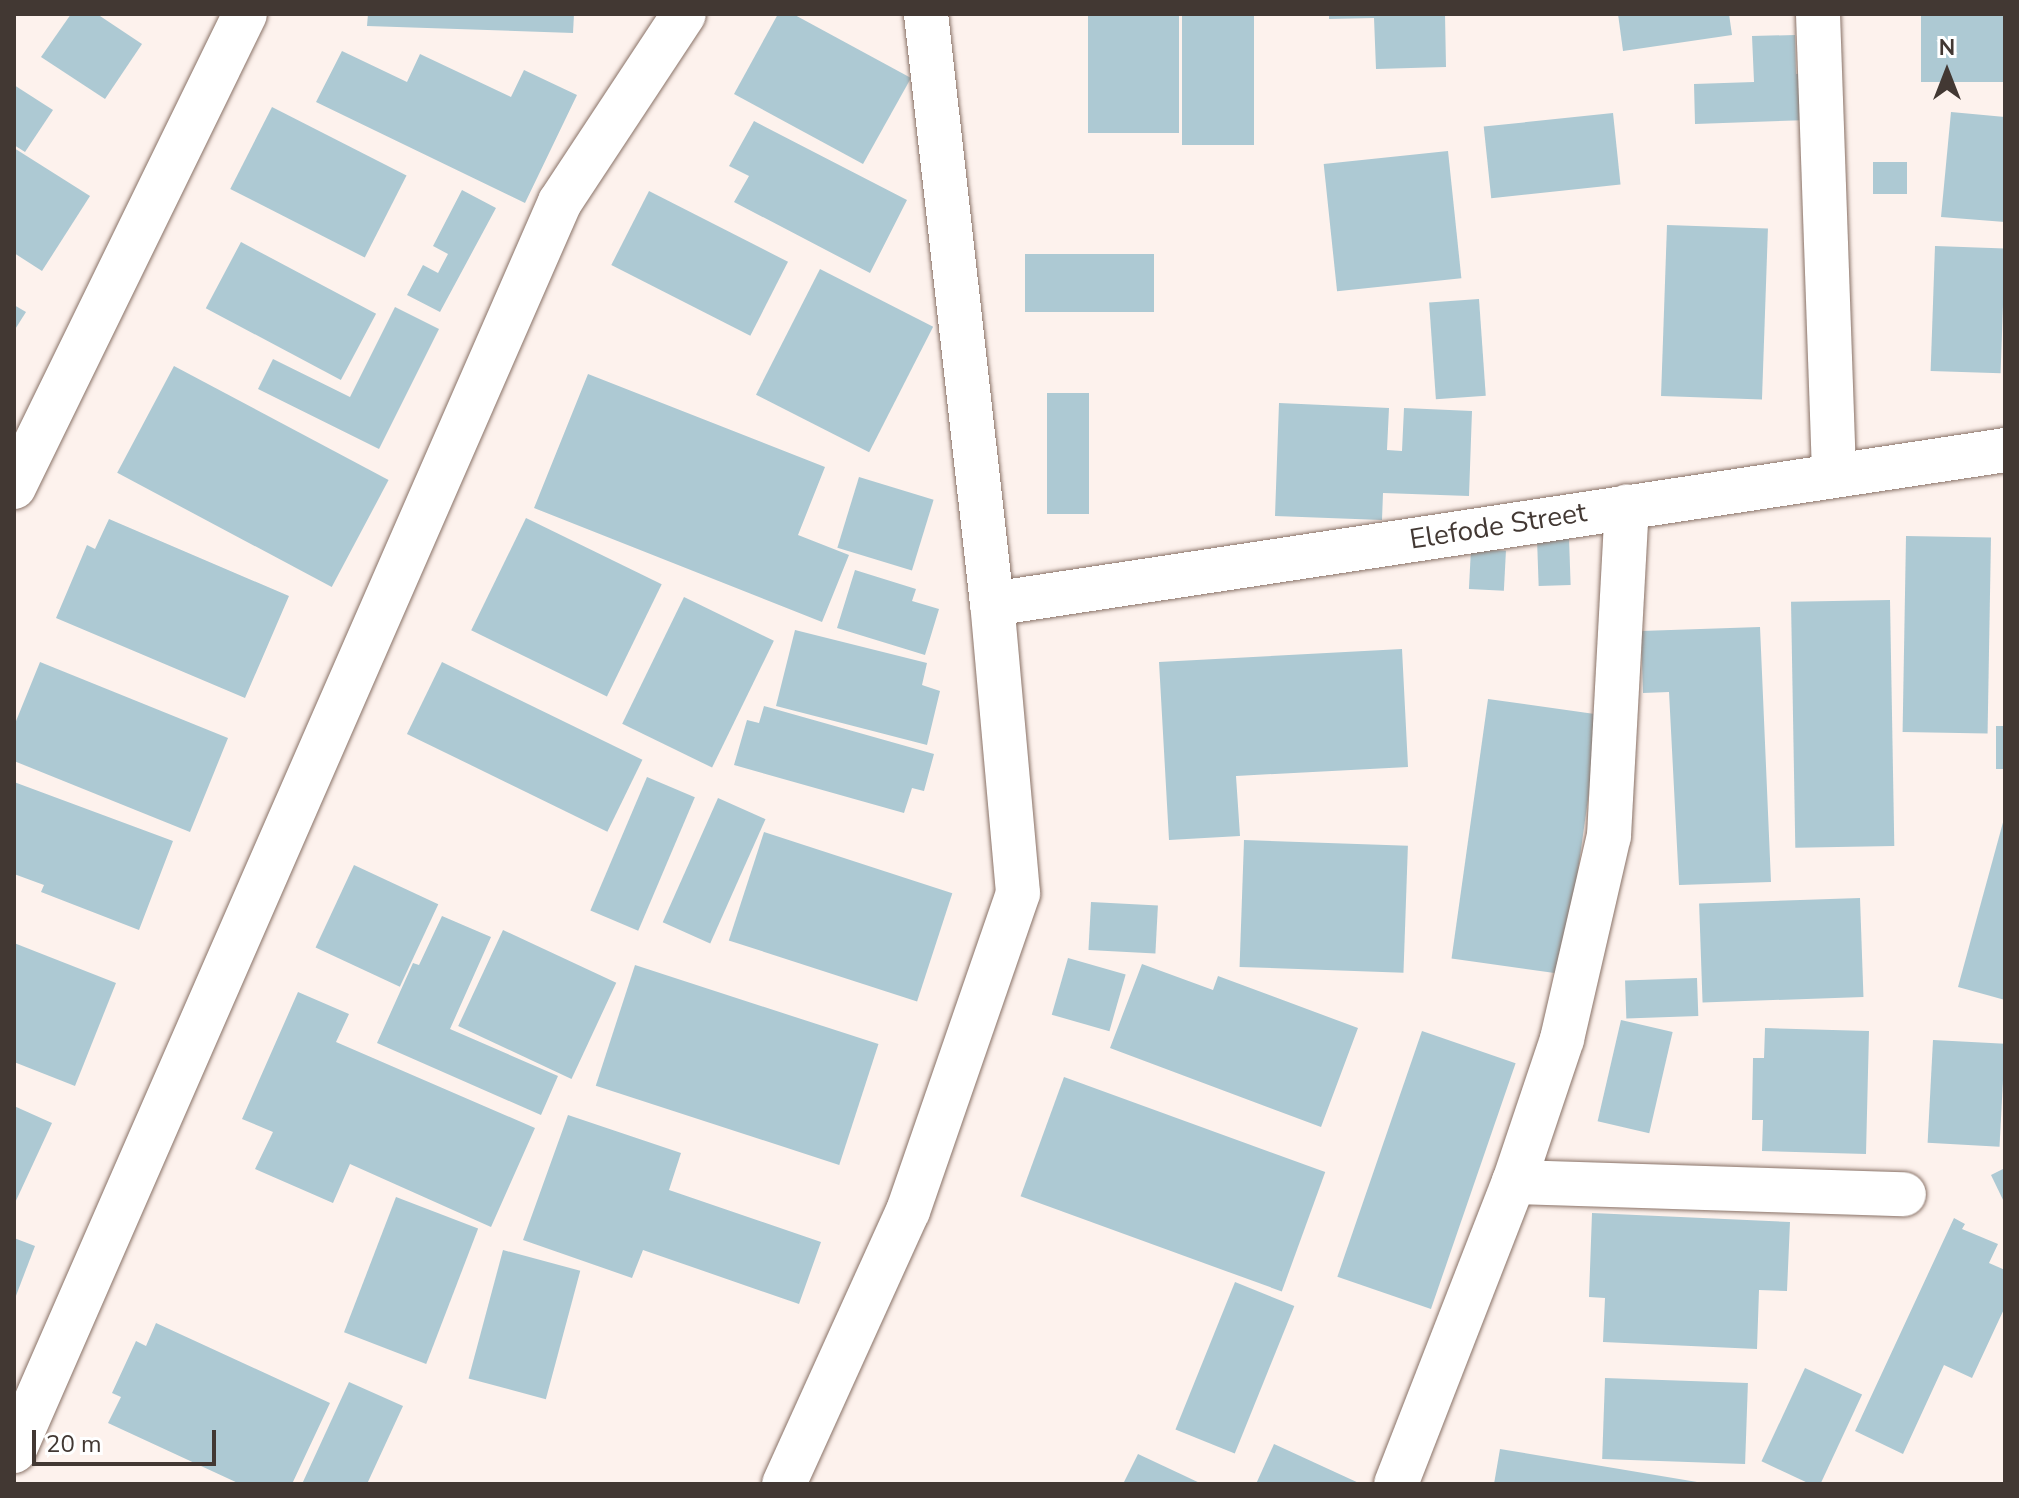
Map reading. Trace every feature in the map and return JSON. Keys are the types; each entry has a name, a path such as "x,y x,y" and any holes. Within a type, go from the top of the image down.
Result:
{"street":[{"path":"14,487 245,14"},
{"path":"14,1451 560,202 684,14"},
{"path":"784,1484 908,1211 1018,893 992,604 926,14"},
{"path":"1818,14 1834,472"},
{"name":"Elefode Street","path":"992,604 1834,472 2005,450"},
{"path":"1396,1484 1514,1182 1562,1039 1609,836 1627,506"},
{"path":"1514,1182 1904,1194"}],"building":[{"path":"71,14 97,14 142,44 105,99 41,57"},
{"path":"368,14 574,14 573,33 367,26"},
{"path":"778,14 793,14 911,78 863,164 734,94"},
{"path":"1088,14 1179,14 1179,133 1088,133"},
{"path":"1182,14 1254,14 1254,145 1182,145"},
{"path":"1329,14 1445,14 1446,67 1376,69 1374,18 1329,19"},
{"path":"1618,14 1729,14 1732,35 1623,51"},
{"path":"1921,14 2005,14 2005,82 1921,82"},
{"path":"1795,35 1796,74 1809,73 1810,120 1695,124 1694,84 1754,82 1752,36"},
{"path":"342,51 407,82 420,54 511,97 524,70 577,95 525,203 316,102"},
{"path":"14,85 53,110 25,152 14,145"},
{"path":"272,107 407,176 365,258 230,189"},
{"path":"1951,112 2005,117 2005,222 1941,217"},
{"path":"1613,113 1621,185 1491,198 1484,127"},
{"path":"754,121 907,200 870,273 734,202 749,176 729,166"},
{"path":"14,148 90,196 42,271 14,253"},
{"path":"1448,151 1461,278 1337,291 1324,164"},
{"path":"1873,162 1907,162 1907,194 1873,194"},
{"path":"462,190 496,208 440,312 407,295 423,265 438,273 448,254 433,246"},
{"path":"649,191 788,262 750,336 611,265"},
{"path":"1667,225 1768,229 1762,399 1661,396"},
{"path":"241,242 376,314 341,380 206,308"},
{"path":"1935,246 2005,248 2001,373 1931,371"},
{"path":"1025,254 1154,254 1154,312 1025,312"},
{"path":"820,269 933,327 869,452 756,395"},
{"path":"1479,299 1486,396 1436,399 1429,302"},
{"path":"14,305 26,312 14,331"},
{"path":"395,307 439,329 379,449 258,389 273,359 350,397"},
{"path":"174,366 389,480 332,587 117,473"},
{"path":"588,374 825,467 798,535 849,555 822,622 534,508"},
{"path":"1047,393 1089,393 1089,514 1047,514"},
{"path":"1279,403 1389,408 1387,450 1402,451 1404,408 1472,411 1469,496 1383,493 1382,520 1275,516"},
{"path":"859,477 934,500 912,571 837,548"},
{"path":"526,518 662,584 607,697 471,630"},
{"path":"109,519 289,596 245,698 56,618 87,545 95,549"},
{"path":"1906,536 1991,537 1988,733 1903,732"},
{"path":"1569,538 1571,585 1539,586 1537,539"},
{"path":"1471,549 1506,551 1504,591 1469,589"},
{"path":"855,570 916,589 912,601 939,609 925,655 837,628"},
{"path":"684,597 774,641 712,768 622,724"},
{"path":"1890,600 1894,846 1795,848 1791,602"},
{"path":"1760,627 1771,882 1679,885 1669,692 1643,693 1641,631"},
{"path":"795,630 927,663 922,685 940,691 927,745 776,706"},
{"path":"1402,649 1408,767 1236,776 1240,836 1169,840 1159,662"},
{"path":"40,662 228,738 190,832 14,761 14,726"},
{"path":"442,662 642,760 607,832 407,734"},
{"path":"1488,699 1600,715 1563,974 1452,958"},
{"path":"764,706 934,754 924,791 912,788 904,813 734,765 747,720 759,723"},
{"path":"1996,726 2005,726 2005,769 1996,769"},
{"path":"647,777 695,797 638,931 590,910"},
{"path":"14,782 173,841 139,930 41,892 44,885 14,874"},
{"path":"718,798 766,819 710,943 663,922"},
{"path":"2005,815 2005,1000 1958,987"},
{"path":"764,832 952,893 917,1002 729,940"},
{"path":"1244,840 1408,846 1403,973 1240,967"},
{"path":"354,865 438,904 400,987 316,947"},
{"path":"1860,898 1863,997 1703,1003 1699,904"},
{"path":"1091,902 1158,906 1155,953 1088,950"},
{"path":"442,916 491,937 450,1029 558,1076 541,1115 377,1043 413,963 419,965"},
{"path":"503,930 616,983 571,1079 458,1026"},
{"path":"14,943 116,983 75,1086 14,1062"},
{"path":"1068,958 1126,975 1109,1031 1052,1015"},
{"path":"1142,964 1213,990 1218,976 1358,1028 1321,1127 1110,1048"},
{"path":"635,965 878,1044 839,1165 596,1086"},
{"path":"1697,978 1698,1016 1626,1018 1625,981"},
{"path":"298,992 349,1014 336,1042 535,1128 491,1227 350,1164 333,1203 255,1169 273,1132 242,1119"},
{"path":"1621,1020 1673,1032 1649,1133 1598,1121"},
{"path":"1765,1028 1869,1031 1866,1154 1762,1151 1763,1120 1752,1120 1753,1058 1764,1058"},
{"path":"1422,1031 1516,1063 1431,1309 1337,1277"},
{"path":"1933,1040 2005,1044 2000,1147 1928,1143"},
{"path":"1064,1077 1325,1172 1282,1291 1021,1196"},
{"path":"14,1106 52,1123 14,1205"},
{"path":"568,1115 681,1153 669,1190 821,1242 799,1304 643,1250 632,1278 523,1240"},
{"path":"2005,1168 2005,1204 1991,1175"},
{"path":"396,1197 478,1229 426,1364 344,1332"},
{"path":"1592,1213 1790,1222 1787,1291 1759,1290 1757,1349 1603,1342 1605,1298 1589,1297"},
{"path":"1954,1218 1965,1224 1962,1229 1998,1244 1989,1263 2005,1270 2005,1307 1972,1378 1944,1365 1903,1454 1855,1431"},
{"path":"14,1238 35,1246 14,1301"},
{"path":"503,1250 580,1271 546,1399 469,1378"},
{"path":"1235,1282 1294,1306 1235,1453 1175,1429"},
{"path":"156,1323 330,1403 292,1484 240,1484 108,1423 121,1397 112,1393 136,1341 146,1346"},
{"path":"1805,1368 1862,1395 1820,1484 1810,1484 1761,1461"},
{"path":"1605,1378 1748,1383 1745,1464 1602,1459"},
{"path":"349,1382 403,1406 367,1484 302,1484"},
{"path":"1274,1444 1361,1484 1256,1484"},
{"path":"1500,1449 1697,1482 1697,1484 1494,1484"},
{"path":"1138,1454 1202,1484 1123,1484"}]}
